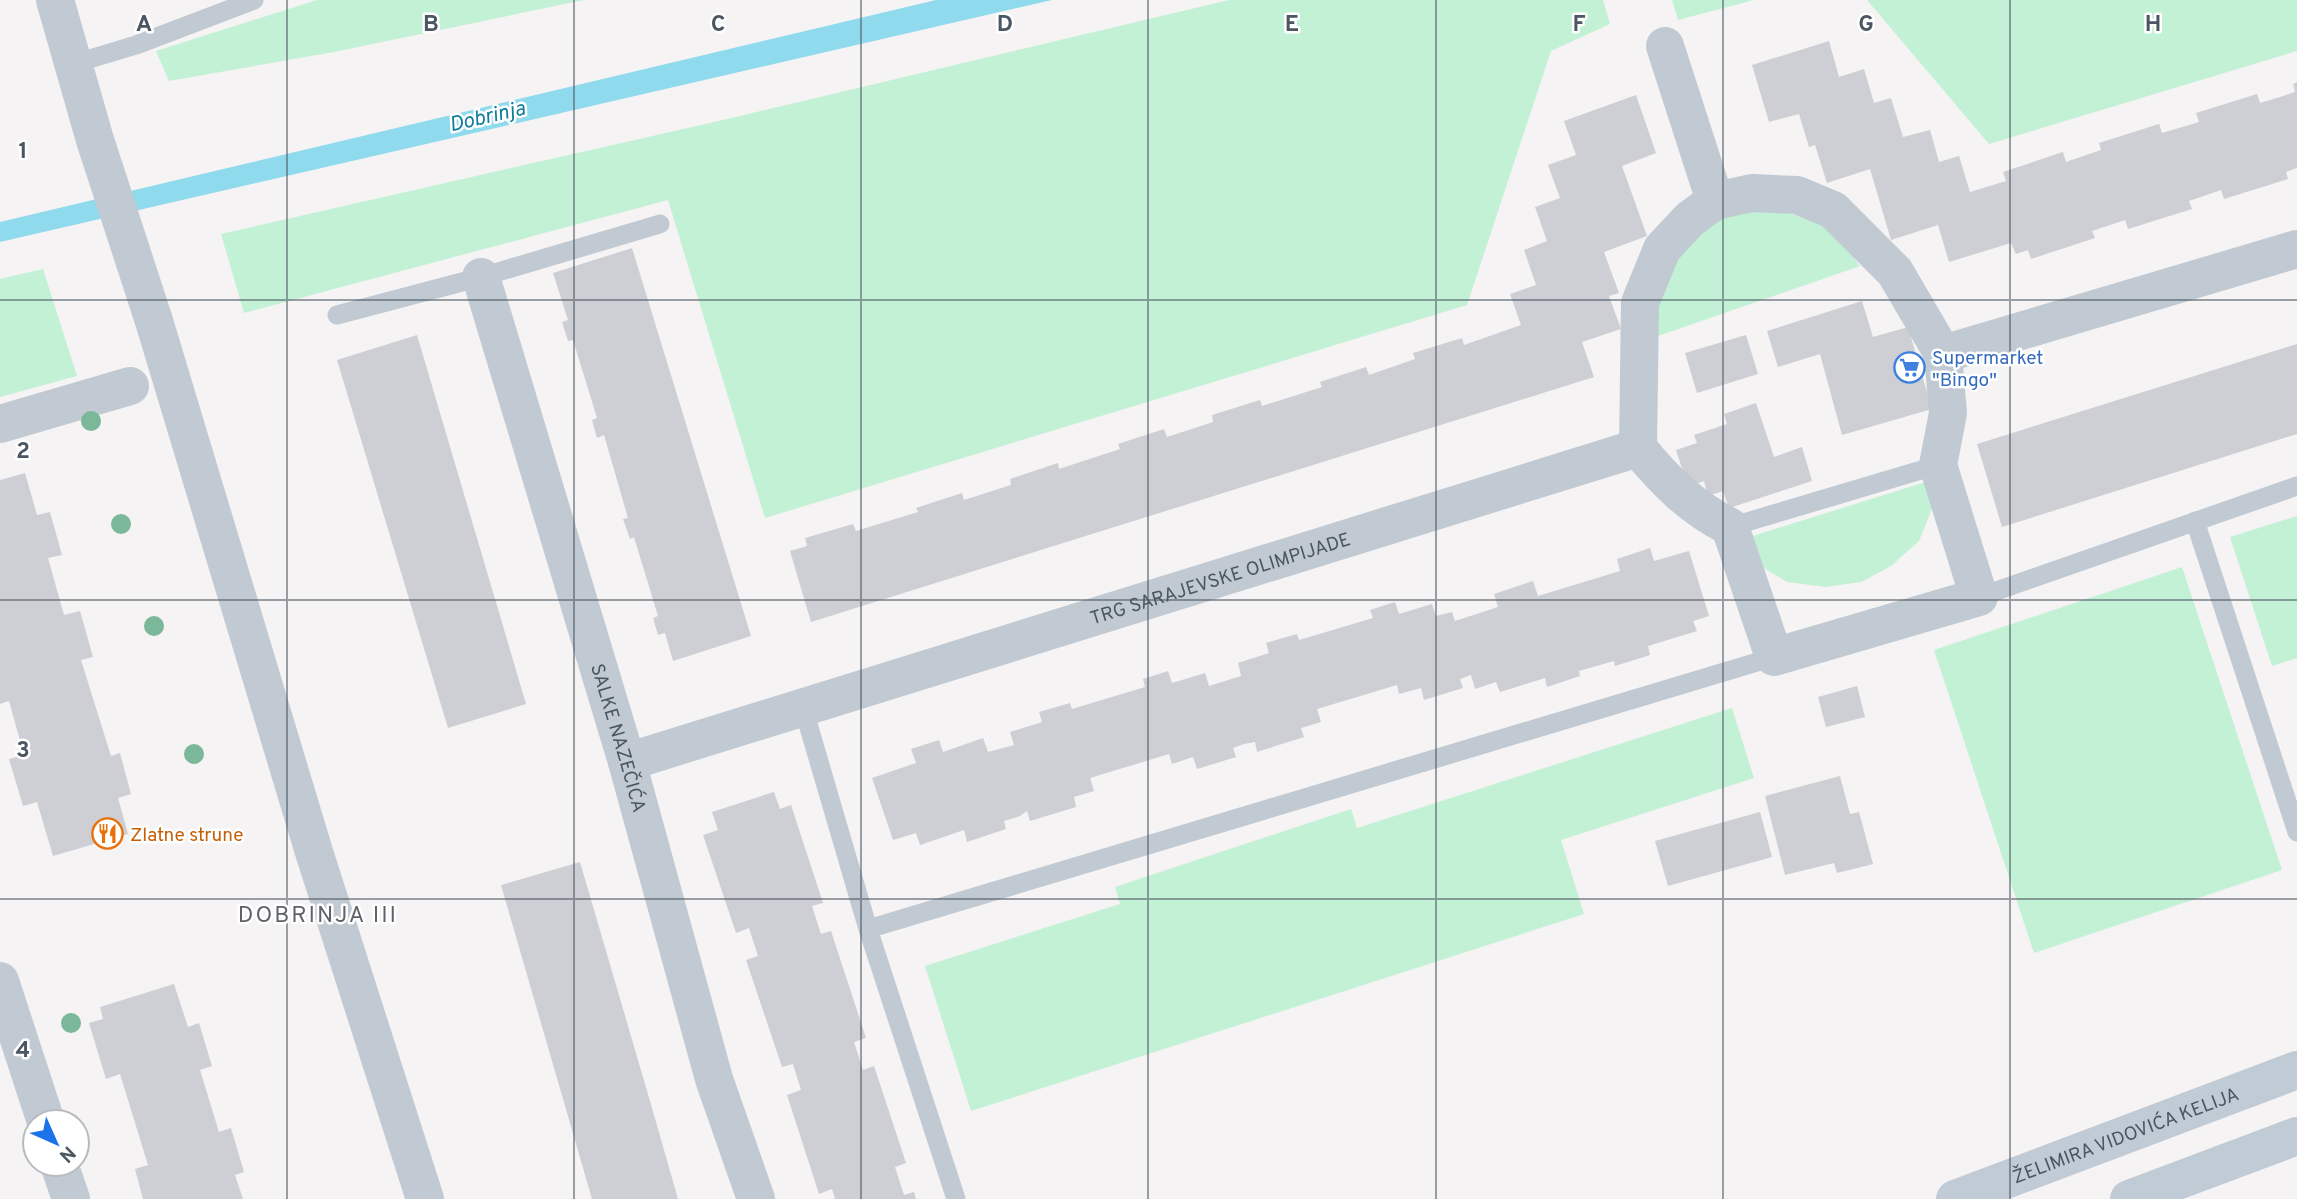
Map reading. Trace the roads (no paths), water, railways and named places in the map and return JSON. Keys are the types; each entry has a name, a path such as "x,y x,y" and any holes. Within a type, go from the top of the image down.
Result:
{"main road":[{"name":"ŽELIMIRA VIDOVIĆA KELIJA","path":"1955,1199 2297,1070"},
{"path":"2129,1199 2297,1136"}],"street":[{"path":"55,0 95,140 154,321 314,852 425,1199"},
{"path":"1665,46 1715,201"},
{"path":"1752,193 1797,195 1833,210 1895,272 1943,354 1948,413 1938,466 1979,597 1774,657 1730,527 1712,518 1670,486 1638,448 1640,303 1662,249 1690,219 1715,201 1752,193"},
{"path":"1943,354 2297,249"},
{"name":"SALKE NAZEČIĆA","path":"481,277 627,762 714,1079 756,1199"},
{"path":"0,424 130,386"},
{"name":"TRG SARAJEVSKE OLIMPIJADE","path":"627,762 1638,448"},
{"path":"0,981 41,1108"},
{"path":"64,1178 71,1199"}],"lane":[{"path":"73,64 136,45 254,0"},
{"path":"337,315 481,277 660,224"},
{"path":"1730,527 1938,466"},
{"path":"1979,597 2297,486"},
{"path":"2195,521 2297,832"},
{"path":"868,929 1774,657"},
{"path":"803,707 868,929 956,1199"}],"water":[{"name":"Dobrinja","path":"936,0 1052,0 0,242 0,222"}],"place":[{"name":"Supermarket \"Bingo\"","path":"1909,368"},
{"name":"Zlatne strune","path":"107,834"}],"district":[{"name":"DOBRINJA III","path":"318,914"}]}
